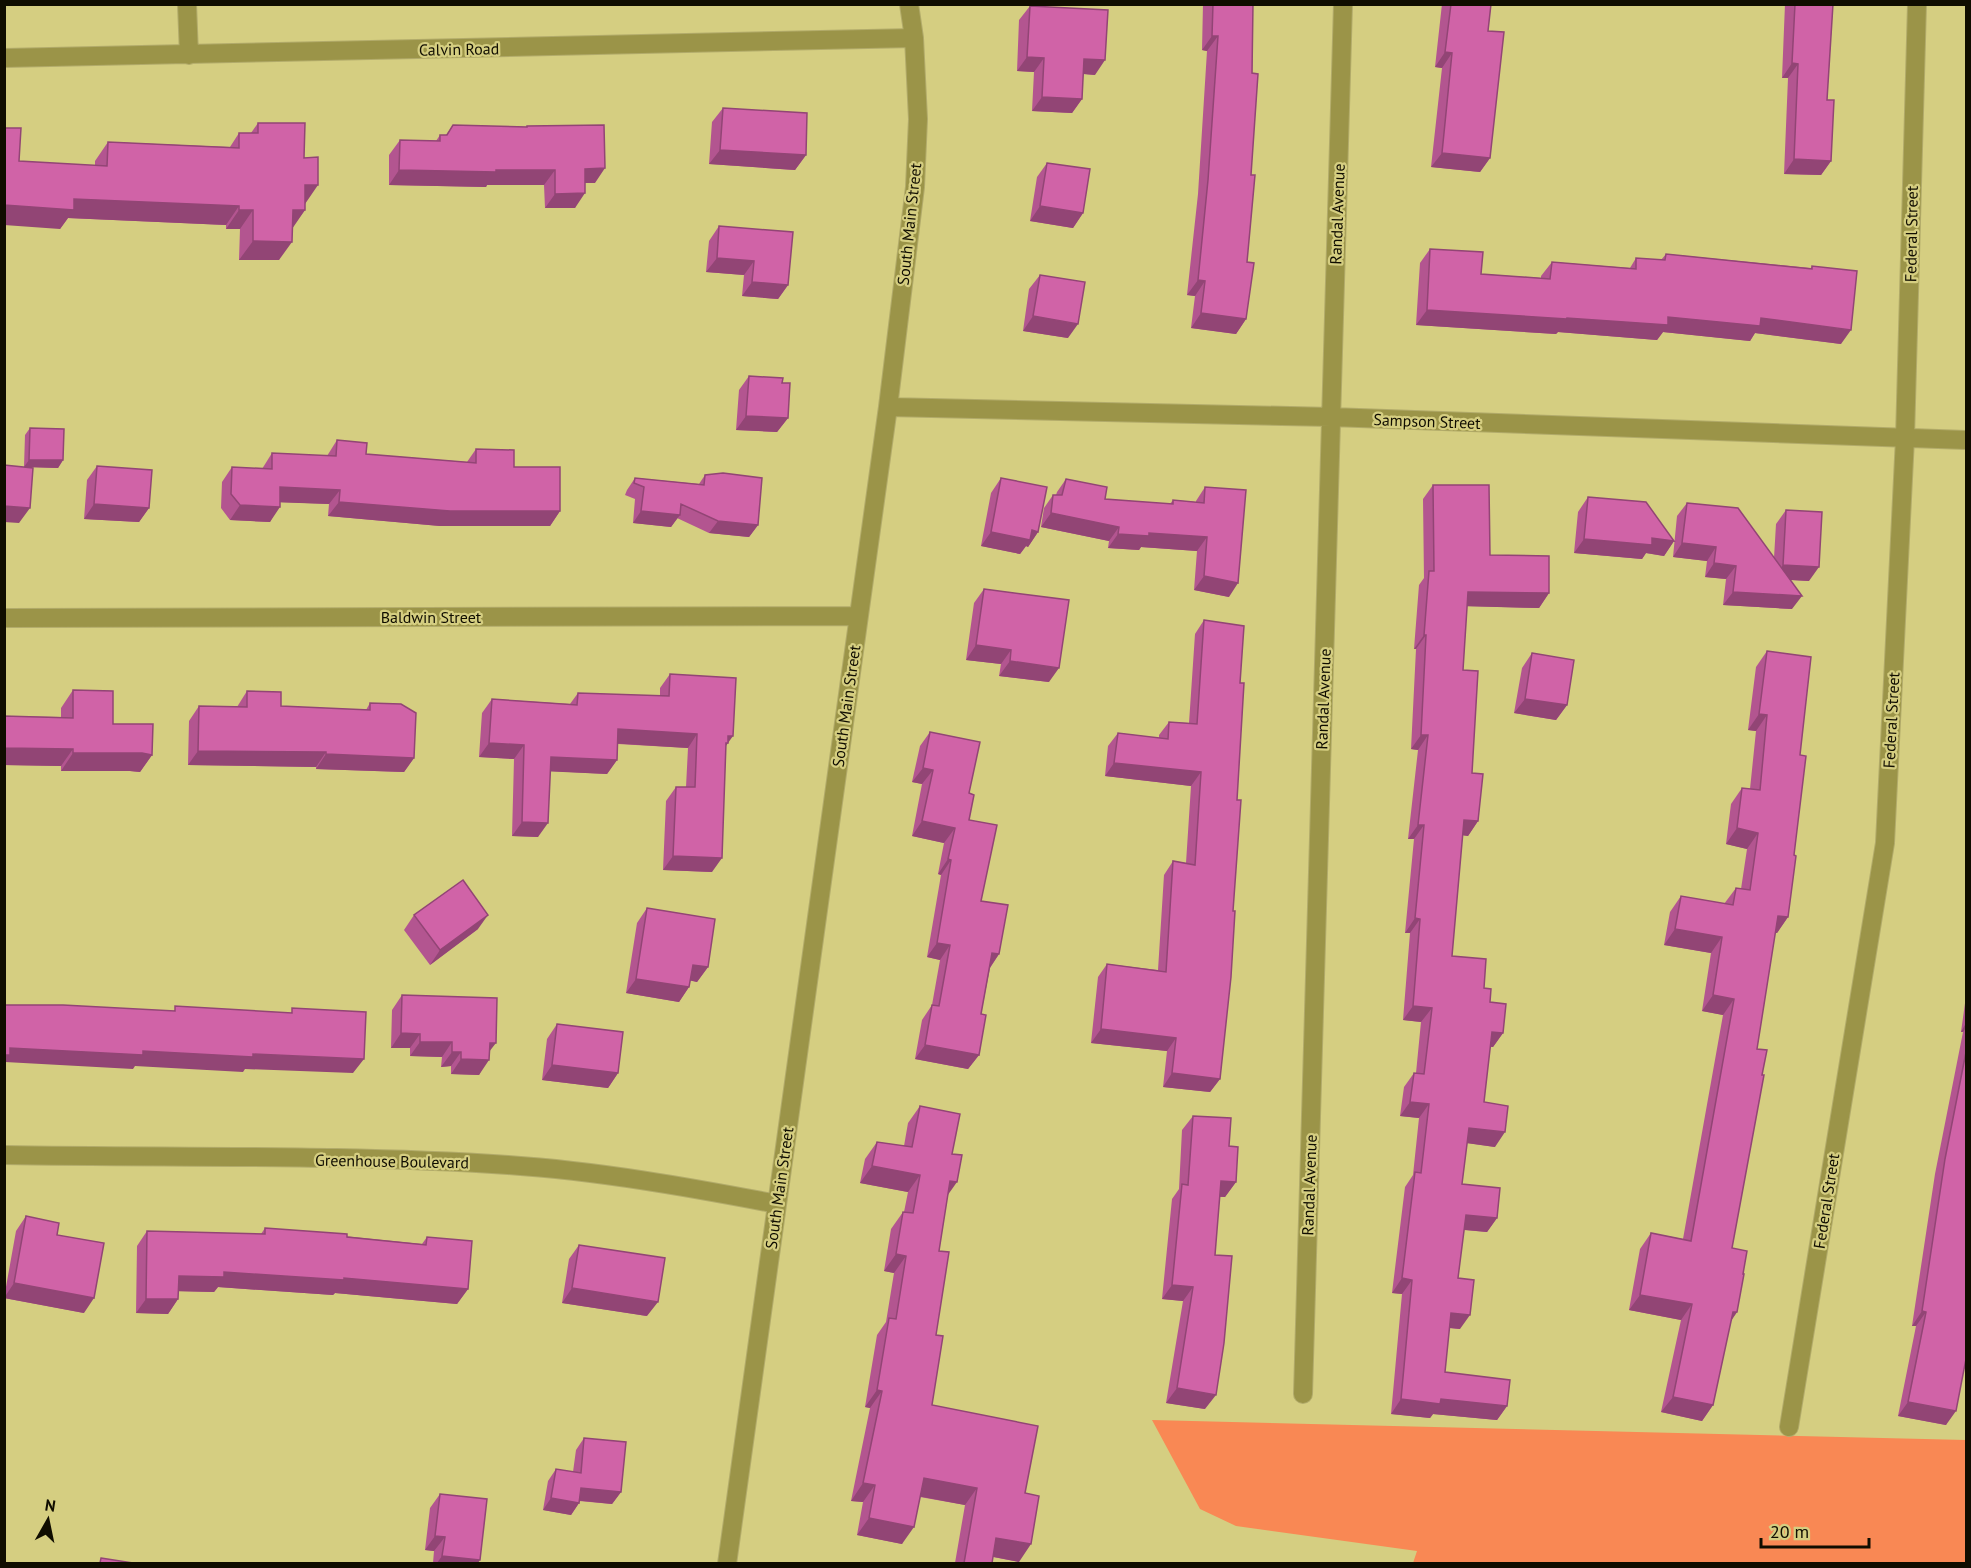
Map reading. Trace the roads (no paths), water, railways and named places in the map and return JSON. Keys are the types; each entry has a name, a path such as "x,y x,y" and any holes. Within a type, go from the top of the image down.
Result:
{"street":[{"path":"187,4 189,55"},
{"name":"South Main Street","path":"727,1563 888,407 915,187 918,119 914,38 909,4"},
{"name":"Randal Avenue","path":"1303,1394 1343,4"},
{"name":"Federal Street","path":"1789,1427 1885,843 1905,438 1917,4"},
{"name":"Calvin Road","path":"4,58 914,38"},
{"name":"Sampson Street","path":"888,407 1331,417 1966,440"},
{"name":"Baldwin Street","path":"4,618 858,616"},
{"name":"Greenhouse Boulevard","path":"4,1155 411,1161 509,1165 600,1174 777,1204"}]}
